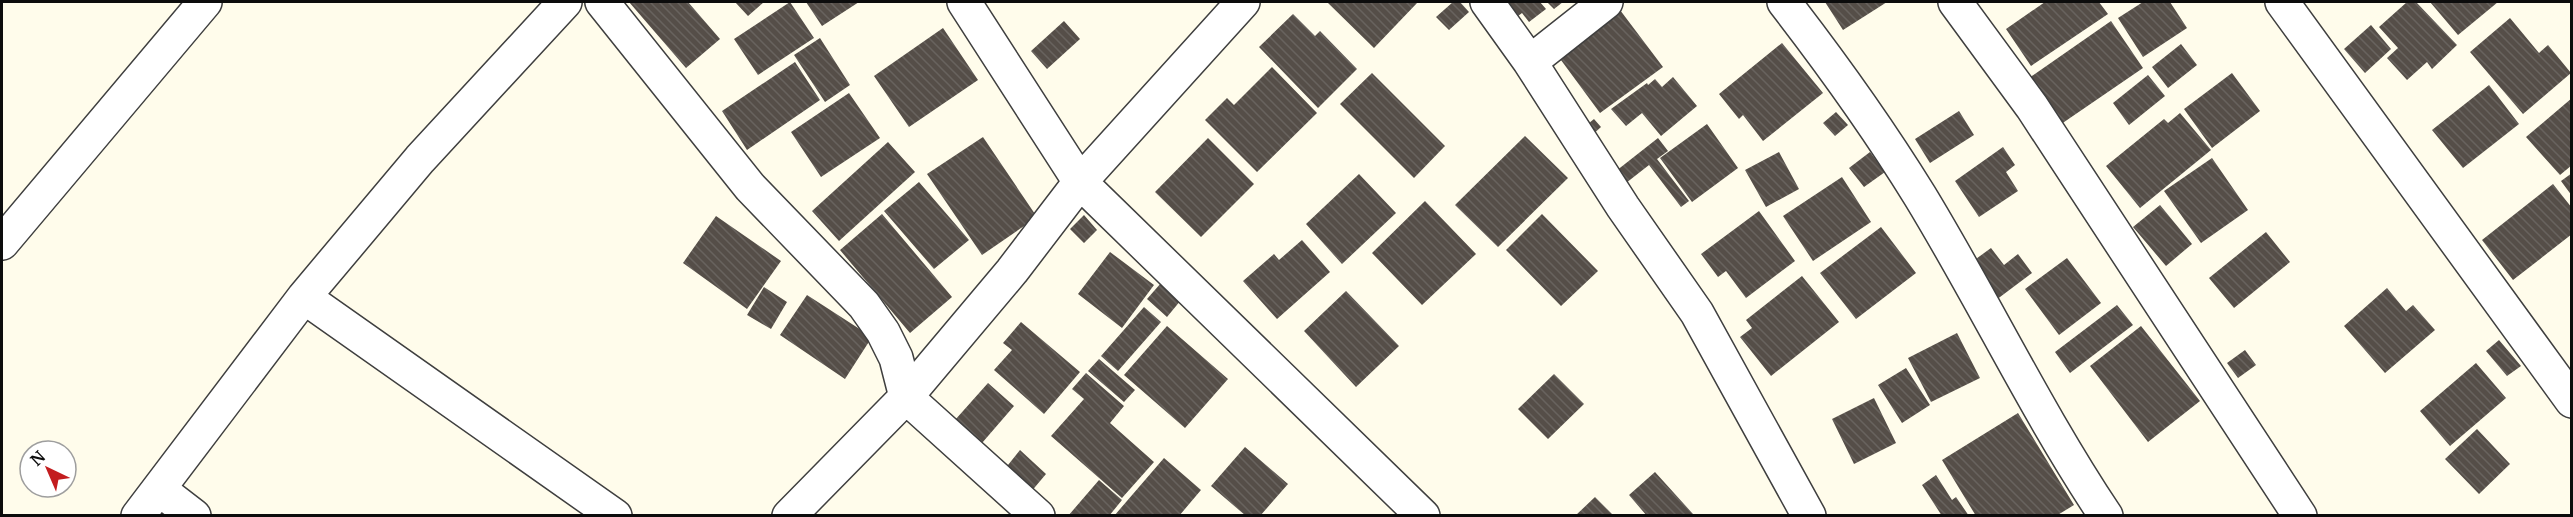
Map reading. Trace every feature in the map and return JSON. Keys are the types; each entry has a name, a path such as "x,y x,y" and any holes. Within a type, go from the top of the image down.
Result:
{"street":[{"path":"2,243 205,2"},
{"path":"138,516 304,297 420,159 565,2"},
{"path":"602,2 750,187 864,305 883,332 897,358 906,397 1038,516"},
{"path":"964,2 1080,182 1423,516"},
{"path":"789,516 906,397 1012,271 1080,182 1243,2"},
{"path":"1487,2 1530,62 1623,207 1697,313 1809,516"},
{"path":"1530,62 1606,2"},
{"path":"1784,2 1844,80 1920,196 2019,375 2106,516"},
{"path":"1955,2 2032,107 2300,516"},
{"path":"2282,2 2571,401"},
{"path":"304,297 615,516"},
{"path":"159,489 194,516"}],"building":[{"path":"629,2 688,2 720,39 686,68"},
{"path":"735,2 764,2 748,16"},
{"path":"790,2 814,38 758,75 734,39"},
{"path":"806,2 859,2 822,26"},
{"path":"1329,2 1418,2 1374,48"},
{"path":"1453,2 1460,2 1469,12 1449,30 1436,17"},
{"path":"1505,2 1540,2 1546,9 1529,22 1522,13 1509,23"},
{"path":"1547,2 1563,2 1554,9"},
{"path":"1825,2 1887,2 1843,30"},
{"path":"2045,2 2099,2 2108,14 2031,66 2006,29"},
{"path":"2143,2 2170,2 2187,28 2143,57 2118,18"},
{"path":"2407,2 2416,2 2457,45 2432,69 2427,62 2407,80 2387,58 2398,48 2379,27"},
{"path":"2430,2 2498,2 2458,35"},
{"path":"1620,10 1663,67 1600,113 1558,56"},
{"path":"1293,14 1315,36 1320,31 1357,69 1318,108 1259,47"},
{"path":"2510,18 2539,53 2548,45 2571,73 2523,114 2470,52"},
{"path":"1064,21 1080,39 1047,69 1031,51"},
{"path":"2111,21 2143,68 2051,131 2019,85"},
{"path":"2371,25 2391,49 2365,73 2344,49"},
{"path":"943,28 978,80 909,127 874,76"},
{"path":"820,38 850,85 825,102 794,55"},
{"path":"1782,43 1823,93 1763,141 1743,115 1739,119 1719,94"},
{"path":"2181,44 2197,65 2168,88 2152,67"},
{"path":"795,62 820,100 747,150 722,111"},
{"path":"1272,67 1317,113 1257,172 1205,120 1227,98 1234,105"},
{"path":"1372,73 1445,146 1414,178 1340,104"},
{"path":"2232,73 2260,111 2212,148 2184,109"},
{"path":"2148,75 2165,96 2129,125 2113,103"},
{"path":"1673,77 1697,106 1661,136 1642,113 1626,126 1611,109 1647,83 1648,85 1655,79 1662,87"},
{"path":"2489,85 2519,124 2463,168 2432,130"},
{"path":"849,93 880,138 821,177 791,132"},
{"path":"2572,98 2572,165 2560,175 2526,137"},
{"path":"1959,111 1974,135 1930,163 1915,139"},
{"path":"1836,112 1848,125 1835,136 1823,123"},
{"path":"2180,113 2211,150 2140,208 2106,166 2164,119 2168,123"},
{"path":"1594,119 1601,127 1590,137 1583,128"},
{"path":"1707,124 1738,168 1692,202 1660,158"},
{"path":"1525,136 1568,178 1498,247 1455,205"},
{"path":"983,137 1037,217 982,255 927,174"},
{"path":"1208,138 1254,184 1201,237 1155,192"},
{"path":"1658,138 1668,151 1657,159 1689,201 1681,207 1649,165 1626,183 1616,171"},
{"path":"888,142 915,172 839,241 812,211"},
{"path":"2003,147 2015,165 2006,172 2018,191 1979,217 1955,181"},
{"path":"1779,152 1799,189 1766,207 1745,170"},
{"path":"1870,152 1885,172 1864,187 1849,168"},
{"path":"2212,158 2248,210 2201,243 2164,191"},
{"path":"2572,173 2572,196 2561,181"},
{"path":"1359,174 1396,213 1342,264 1306,224"},
{"path":"1842,177 1871,222 1813,261 1783,216"},
{"path":"919,182 969,240 934,269 884,211"},
{"path":"2553,184 2572,208 2572,234 2513,280 2482,240"},
{"path":"1425,201 1476,254 1422,305 1372,253"},
{"path":"2160,205 2192,244 2166,266 2133,227"},
{"path":"1759,211 1795,261 1746,298 1726,271 1718,277 1701,254"},
{"path":"882,214 952,297 910,333 840,250"},
{"path":"1542,214 1598,271 1561,306 1506,250"},
{"path":"1084,215 1097,230 1084,243 1070,229"},
{"path":"716,216 781,261 747,309 683,263"},
{"path":"1881,227 1916,273 1856,319 1820,273"},
{"path":"2266,232 2290,262 2234,308 2209,278"},
{"path":"1302,240 1330,272 1277,319 1243,281 1274,254 1279,260"},
{"path":"1991,248 2004,265 2018,254 2032,273 1996,300 1969,264"},
{"path":"1110,252 1154,285 1122,328 1078,294"},
{"path":"2067,258 2101,303 2059,335 2025,289"},
{"path":"1802,276 1839,322 1771,376 1740,337 1752,328 1746,320"},
{"path":"1161,283 1181,300 1167,317 1147,299"},
{"path":"764,287 787,302 771,329 747,315"},
{"path":"2387,288 2406,311 2413,305 2435,330 2385,373 2344,326"},
{"path":"1346,291 1399,346 1356,387 1304,331"},
{"path":"807,295 872,337 845,379 780,335"},
{"path":"2117,305 2133,325 2070,373 2055,352"},
{"path":"1144,307 1161,322 1118,371 1101,356"},
{"path":"1021,322 1080,372 1044,414 994,370 1012,350 1003,343"},
{"path":"1167,326 1228,379 1185,428 1124,375"},
{"path":"2141,326 2200,401 2148,442 2090,366"},
{"path":"1957,333 1980,378 1931,402 1908,358"},
{"path":"2499,340 2521,366 2507,376 2486,351"},
{"path":"2245,350 2256,365 2238,378 2227,363"},
{"path":"1099,359 1135,390 1124,402 1088,371"},
{"path":"2476,363 2506,398 2450,446 2420,411"},
{"path":"1906,368 1930,405 1902,423 1878,385"},
{"path":"1086,373 1124,406 1110,423 1154,462 1122,498 1051,436 1084,399 1072,389"},
{"path":"1554,374 1584,404 1548,439 1518,409"},
{"path":"988,383 1014,406 982,443 955,420"},
{"path":"1874,398 1896,443 1854,464 1832,419"},
{"path":"2018,413 2074,505 2056,516 1976,516 1942,460"},
{"path":"2477,429 2510,464 2479,494 2445,459"},
{"path":"1245,447 1288,484 1260,516 1246,516 1211,486"},
{"path":"1020,450 1046,474 1030,493 1004,470"},
{"path":"1164,458 1201,490 1179,516 1114,516"},
{"path":"1655,472 1693,514 1691,516 1647,516 1629,495"},
{"path":"1936,475 1952,500 1956,497 1969,516 1942,516 1922,485"},
{"path":"1099,480 1122,500 1109,516 1068,516"},
{"path":"1595,497 1614,516 1575,516"}]}
